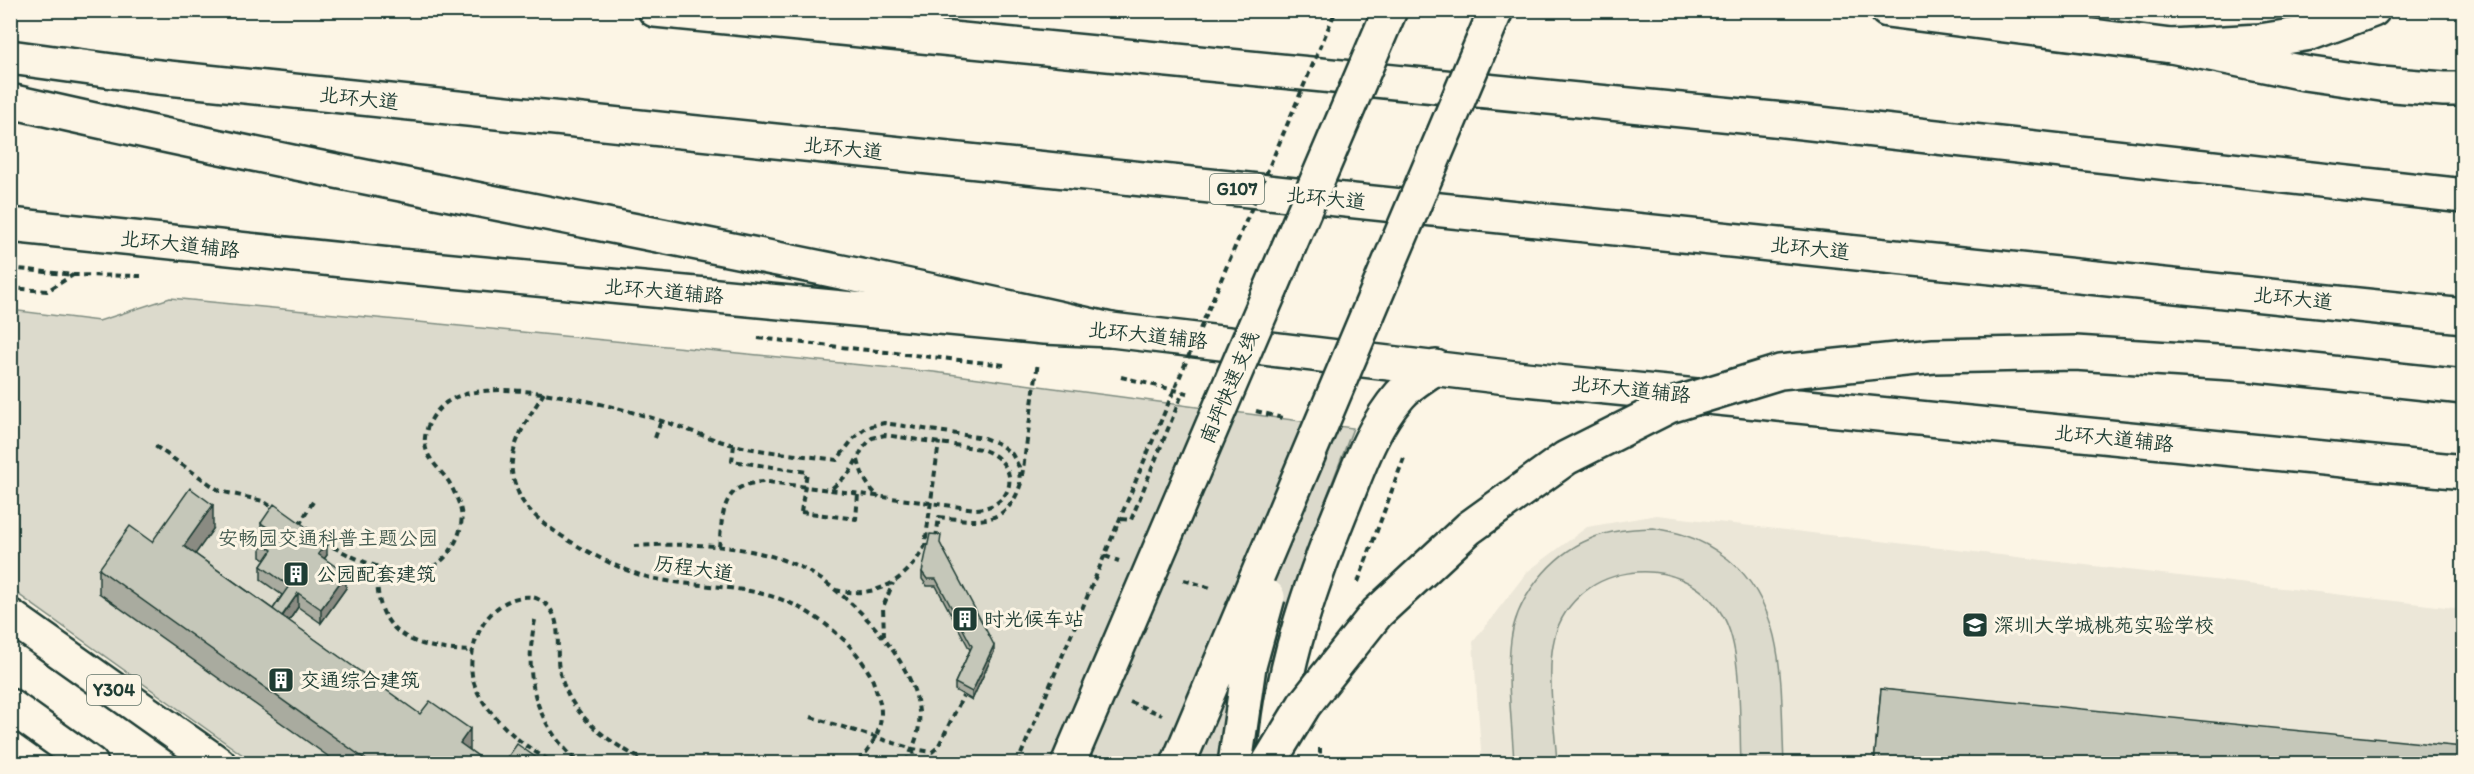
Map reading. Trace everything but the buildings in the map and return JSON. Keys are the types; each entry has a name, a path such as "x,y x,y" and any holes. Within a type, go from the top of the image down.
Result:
{"main road":[{"path":"655,10 1785,120 2463,196"},
{"name":"南坪快速支线","path":"1068,764 1390,10"},
{"path":"1178,764 1496,10"},
{"path":"1887,10 2171,46 2304,73 2381,84 2444,89 2463,88"},
{"path":"2171,46 2260,41 2311,33 2373,10"},
{"name":"北环大道","path":"10,57 149,76 2463,316"},
{"path":"10,101 202,145 942,291 1111,330"},
{"name":"北环大道辅路","path":"10,225 411,267 1044,327 1111,330 1515,378 2463,472"},
{"path":"1268,764 1304,705 1377,613 1468,528 1566,458 1669,406 1780,372 1934,356 2075,352 2248,364 2463,387"},
{"path":"1275,764 1277,724 1298,636 1327,543 1370,441 1400,395 1436,367"},
{"path":"1235,764 1249,666 1303,471"},
{"name":"Y304","path":"10,616 219,764"},
{"path":"10,706 91,764"}],"path":[{"path":"1017,764 1336,10"},
{"path":"10,288 46,291 73,275"},
{"path":"936,541 939,517 978,521 995,518 1015,499 1020,484 1044,327"},
{"path":"315,537 360,562 377,568 396,571 423,570 446,559 460,534 461,509 449,483 433,464 425,444 430,421 447,402 471,391 508,389 544,393 661,421 734,445 837,460 854,438 867,427 884,423 984,438 999,444 1012,454 1019,467 1020,484"},
{"path":"1121,519 1131,520 1183,392"},
{"name":"历程大道","path":"544,393 526,420 516,444 512,472 523,502 549,527 578,546 618,566 650,578 731,587 768,595 801,608 839,634 868,671 882,708 877,737 865,756 854,764"},
{"path":"655,438 661,421"},
{"path":"719,547 722,513 727,499 736,488 752,482 768,482 931,504 987,509 998,503 1005,494 1009,482 1009,470 1003,460 992,452 885,435 872,438 863,448 842,482 830,490"},
{"path":"834,589 851,593 866,593 894,582 911,567 926,545 939,442"},
{"path":"734,445 732,461 807,472 801,512 855,519 858,494"},
{"path":"155,446 220,491 263,501 281,513"},
{"path":"858,459 861,475 879,497"},
{"path":"298,526 314,500"},
{"path":"290,519 307,531"},
{"path":"634,546 692,544 763,554 801,568 834,589 859,610 885,637 904,669 917,700 919,725 913,749 905,764"},
{"path":"377,568 377,588 382,610 399,632 419,644 442,650 473,651"},
{"path":"885,637 883,607 894,582"},
{"path":"558,764 521,741 500,723 480,696 472,675 473,651 484,621 501,604 519,597 537,599 554,614 559,637 558,662 566,691 584,718 620,747 650,764"},
{"path":"535,620 529,657 535,696 552,733 564,749 580,764"},
{"path":"811,717 913,749 932,752 938,747 963,696"},
{"path":"1126,702 1169,718"},
{"path":"913,749 914,764"}],"shaded area":[{"name":"深圳大学城桃苑实验学校","path":"1657,515 2463,609 2463,763 1482,763 1473,642 1527,572 1587,527"}],"green space":[{"name":"安畅园交通科普主题公园","path":"170,298 934,372 1353,428 1324,504 1278,662 1266,763 254,763 11,589 11,310 99,321"},
{"path":"1653,528 1690,537 1718,552 1748,579 1762,602 1771,626 1781,680 1784,763 1741,763 1737,667 1734,647 1723,616 1704,593 1681,579 1654,572 1628,573 1602,581 1580,596 1563,617 1551,658 1557,763 1514,763 1509,686 1511,640 1514,624 1528,594 1549,567 1576,546 1605,534"}],"place":[{"name":"公园配套建筑","path":"296,574"},
{"name":"时光候车站","path":"965,619"},
{"name":"深圳大学城桃苑实验学校","path":"1975,625"},
{"name":"交通综合建筑","path":"281,680"}]}
